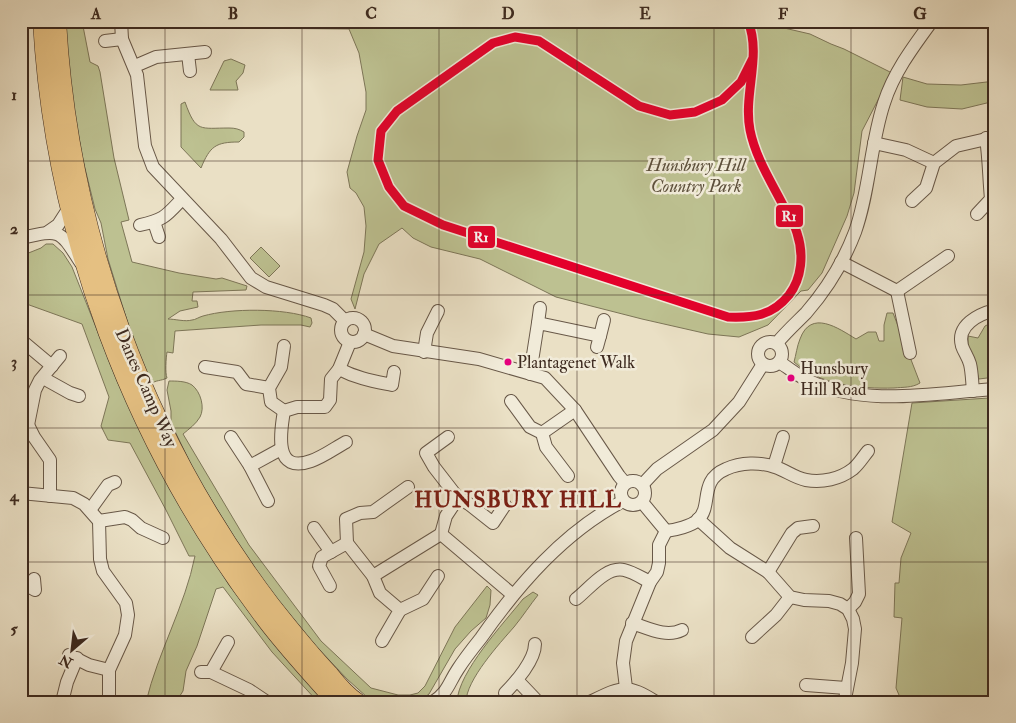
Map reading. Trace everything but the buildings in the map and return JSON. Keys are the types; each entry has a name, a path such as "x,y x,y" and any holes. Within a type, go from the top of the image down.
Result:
{"highway":[{"name":"Danes Camp Way","path":"42,21 49,102 69,208 85,270 131,393 150,435 182,495 215,548 260,612 293,654 336,702"},
{"name":"Danes Camp Way","path":"57,21 64,102 89,229 114,312 158,422 195,491 229,547 288,628 318,663 357,702"}],"street":[{"path":"121,21 122,39 135,66 140,90 145,146 153,167 221,239 250,278 266,287 332,309 344,321"},
{"path":"777,343 806,313 841,262 862,210 874,143 891,84 903,61 932,21"},
{"path":"105,41 122,39"},
{"path":"135,66 156,57 205,52"},
{"path":"188,54 190,71"},
{"path":"911,202 926,188 934,162 956,146 990,137 989,179 993,199 977,214"},
{"path":"874,143 906,150 934,162"},
{"path":"140,224 154,222 165,217 182,198"},
{"path":"48,232 58,225 69,208"},
{"path":"154,222 159,237"},
{"path":"21,238 48,232 55,233 65,238 85,270"},
{"path":"897,291 948,256"},
{"path":"841,262 897,291"},
{"path":"897,291 910,353"},
{"path":"530,374 540,308"},
{"path":"973,391 972,372 962,346 961,336 964,328 975,317 995,310"},
{"path":"424,352 427,333 438,311"},
{"path":"352,318 359,320 364,326 364,334 357,341 350,342 341,333 344,321 352,318"},
{"path":"538,323 598,341 604,320"},
{"path":"364,334 393,346 479,359 545,378 575,410 618,476 625,483"},
{"path":"21,340 56,361 35,390 25,425 50,460 50,496"},
{"path":"770,341 777,343 782,350 779,362 771,366 763,364 758,358 760,347 770,341"},
{"path":"284,411 297,406 325,406 330,400 331,379 339,369 350,342"},
{"path":"284,346 281,367 269,388 271,402 284,411"},
{"path":"779,362 807,380 832,389 859,395 898,397 995,389"},
{"path":"642,485 657,469 713,430 739,402 763,364"},
{"path":"205,367 237,372 246,384 269,388"},
{"path":"339,369 366,380 392,385 394,372"},
{"path":"43,378 79,396"},
{"path":"511,401 530,426 542,432 546,447 568,476"},
{"path":"542,432 575,410"},
{"path":"284,411 281,449 286,459 296,464 312,461 346,442"},
{"path":"232,437 268,501"},
{"path":"774,466 783,437"},
{"path":"448,438 426,453 434,467 458,498 469,504 493,523 505,504"},
{"path":"250,466 281,449"},
{"path":"666,531 682,528 698,520 703,510 708,488 714,476 725,469 739,464 758,464 774,466 805,480 823,481 837,478 853,469 868,451"},
{"path":"633,480 642,485 646,493 642,502 634,506 629,505 623,500 620,492 625,483 633,480"},
{"path":"90,510 108,485 115,482"},
{"path":"400,610 380,593 373,576 347,543 346,519 360,513 373,512 408,488"},
{"path":"21,494 73,498 84,504 99,521 100,559 103,571 126,603 128,615 125,634 109,670 108,702"},
{"path":"373,576 441,534 446,516 458,498"},
{"path":"433,702 445,698 457,670 513,595 569,537 591,519 623,500"},
{"path":"642,502 666,531"},
{"path":"99,521 125,517 141,528 164,538"},
{"path":"698,520 730,548 768,572 790,597 804,600 829,601 840,604 848,609 855,629 852,662 846,693 806,685"},
{"path":"768,572 792,533 798,528 813,526"},
{"path":"314,528 331,552"},
{"path":"626,688 624,657 626,641 632,623 658,568 660,545 666,531"},
{"path":"441,534 513,595"},
{"path":"848,609 855,602 859,594 860,542"},
{"path":"330,586 319,566 322,557 347,543"},
{"path":"576,598 605,574 614,570 623,569 650,582"},
{"path":"382,641 400,610 423,599 438,576"},
{"path":"752,637 776,615 790,597"},
{"path":"632,623 678,636"},
{"path":"228,642 206,672 249,690 263,699"},
{"path":"506,693 539,648"},
{"path":"62,702 73,657 90,666 109,670"},
{"path":"517,680 538,702"},
{"path":"590,702 614,690 626,688 635,690 656,702"}],"green space":[{"path":"64,21 82,21 90,62 98,66 100,72 114,158 129,220 121,222 132,262 179,273 216,279 222,278 247,286 246,290 193,292 192,301 197,301 198,307 180,311 168,319 189,321 215,313 257,310 287,312 311,318 312,323 310,327 301,325 261,325 175,331 173,353 167,352 167,378 150,384 133,340 108,259 101,223 95,209 82,156 71,92"},
{"name":"Hunsbury Hill Country Park","path":"236,21 766,21 767,24 810,34 892,73 862,131 854,193 847,216 822,273 808,290 801,291 768,325 739,337 708,334 556,297 480,259 431,247 413,238 402,228 379,244 364,274 355,309 351,299 364,252 366,226 364,207 356,193 350,188 347,172 366,110 366,92 359,53 349,29 240,28"},
{"path":"231,59 245,65 243,73 236,81 238,90 210,90 224,61"},
{"path":"903,77 927,84 961,85 995,81 995,101 962,109 927,107 900,100"},
{"path":"185,102 192,119 200,127 237,129 244,132 244,137 239,142 219,144 211,150 201,168 181,147 181,104"},
{"path":"46,244 53,244 63,253 72,267 118,383 171,491 229,585 325,702 318,702 272,652 223,587 216,589 197,646 186,671 183,691 176,702 146,702 157,665 185,593 195,556 189,556 130,443 108,440 101,426 109,397 82,324 21,302 21,256"},
{"path":"261,247 280,266 269,277 250,258"},
{"path":"887,313 893,313 920,383 917,385 894,388 868,388 841,384 816,376 794,362 800,339 805,330 811,325 818,323 833,326 856,339 868,332 876,332 879,341 884,341 884,325"},
{"path":"995,321 995,377 979,379 968,345 968,336 978,338 985,326"},
{"path":"169,381 190,384 200,396 202,409 200,417 183,434 249,545 321,641 371,688 398,695 418,693 425,686 455,627 487,586 491,590 490,605 486,618 455,649 429,694 421,700 414,702 378,702 368,698 315,645 273,594 241,548 196,475 171,423 167,390"},
{"path":"989,398 995,409 995,702 902,702 896,688 902,618 894,617 895,583 899,583 901,558 911,533 892,522 912,403"},
{"path":"533,592 538,595 477,673 467,693 466,702 457,702 459,690 465,677 483,648 523,599"}],"transit line":[{"name":"R1","path":"748,21 752,34 753,48 753,61 748,116 750,130 756,152 795,228 801,249 797,281 783,302 769,311 754,316 728,317 443,225 404,206 389,187 378,160 381,131 397,111 493,43 515,37 539,41 639,106 670,115 695,112 722,100 741,82 753,58"}],"place":[{"name":"Plantagenet Walk","path":"508,362"},
{"name":"Hunsbury Hill Road","path":"791,378"}],"district":[{"name":"HUNSBURY HILL","path":"518,500"}]}
